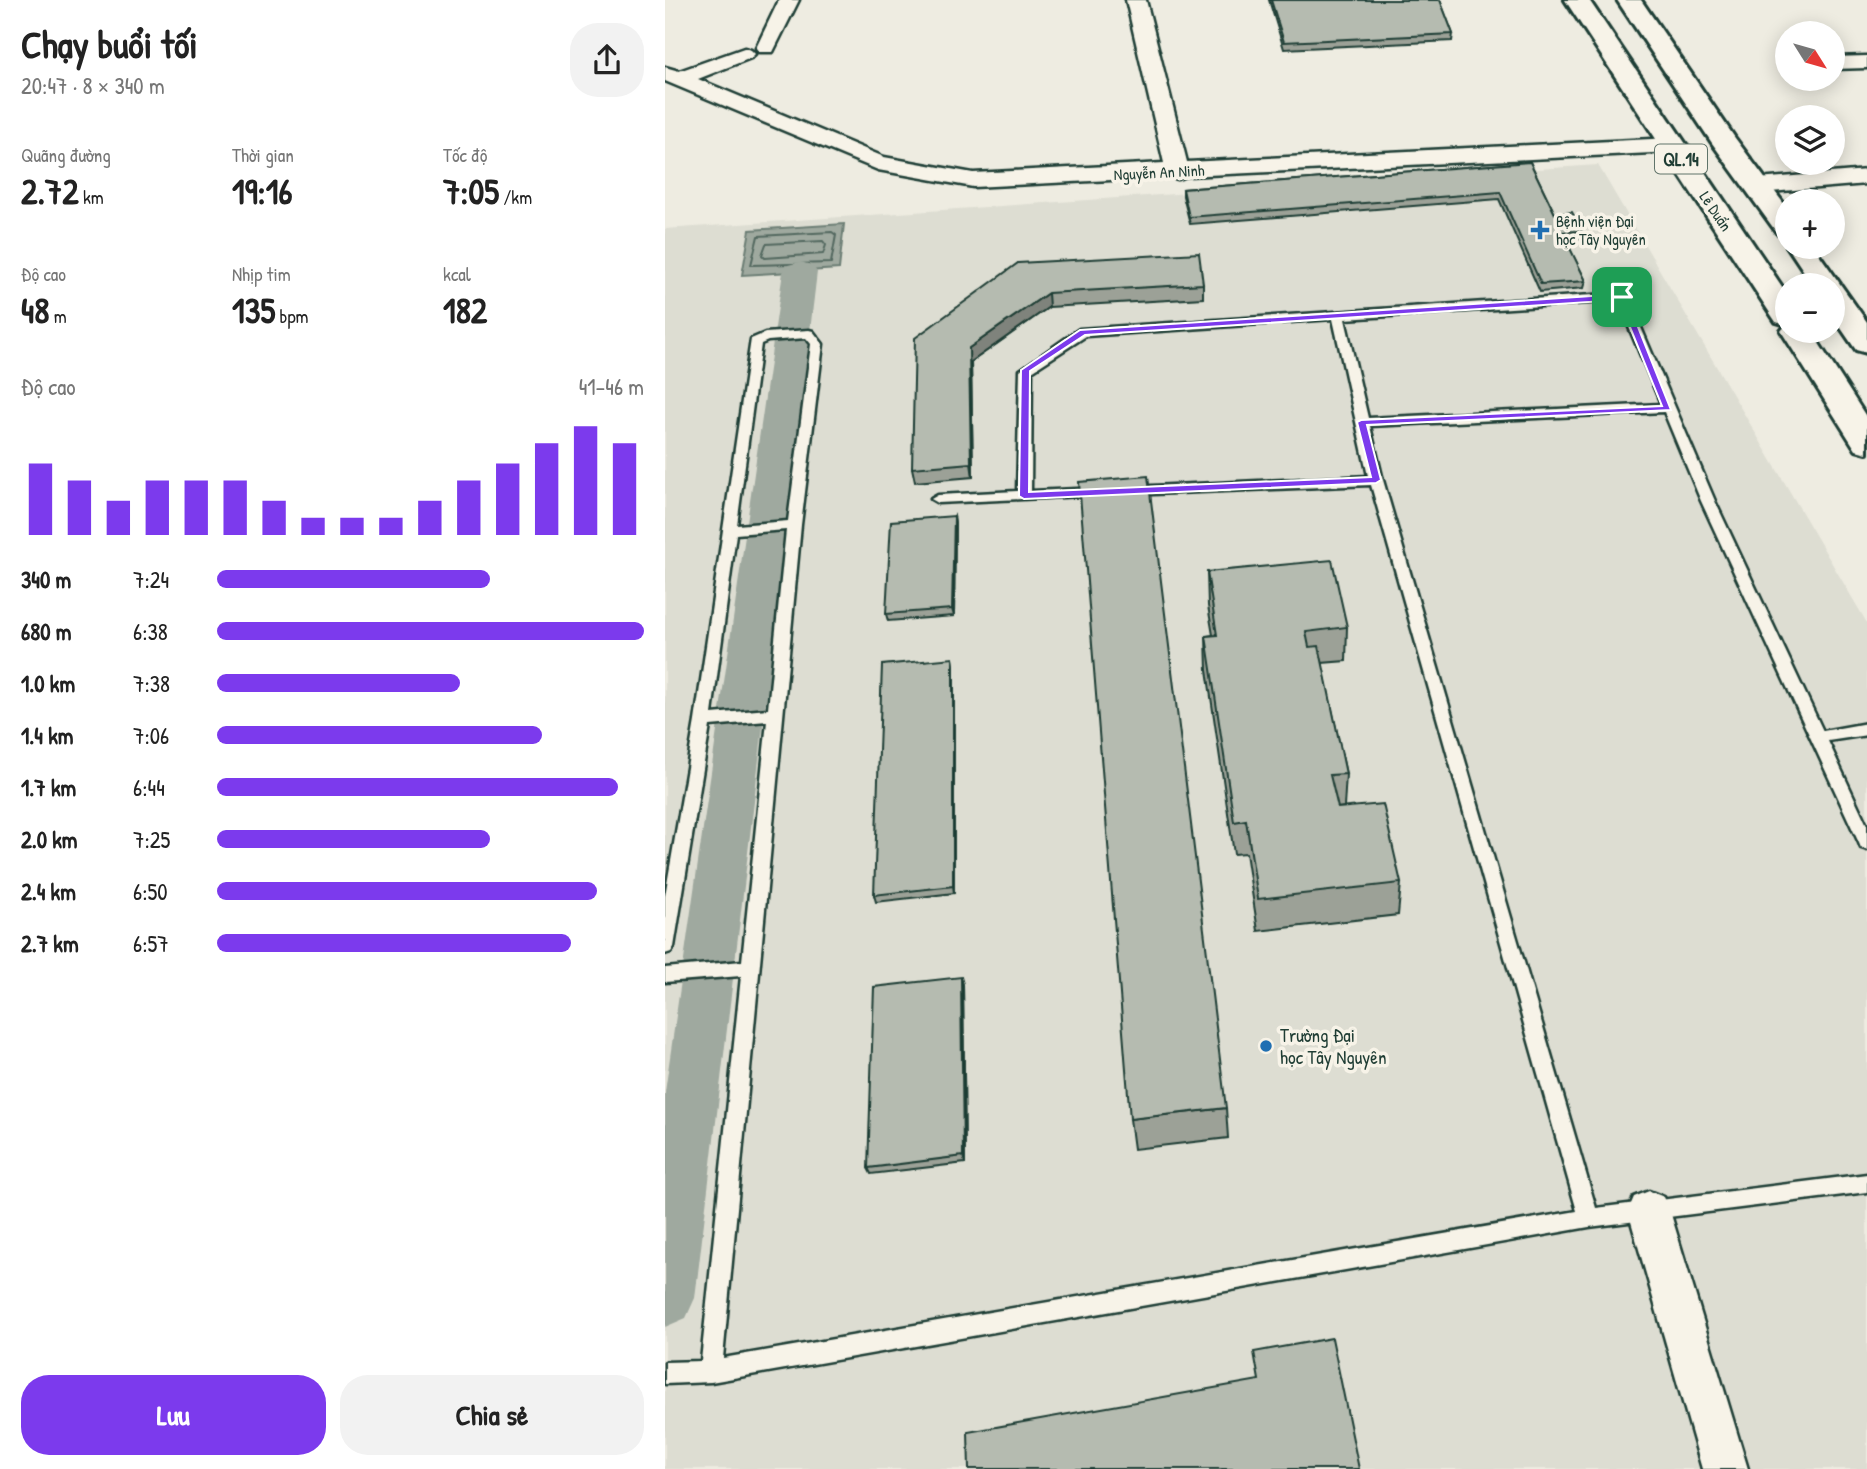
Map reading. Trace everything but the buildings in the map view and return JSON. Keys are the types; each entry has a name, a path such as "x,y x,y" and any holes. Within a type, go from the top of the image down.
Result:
{"main road":[{"name":"Lê Duẩn","path":"1577,0 1775,298"},
{"name":"QL.14","path":"1629,0 1725,143 1775,210"},
{"path":"1672,145 1725,143"},
{"path":"1845,312 1867,344"},
{"path":"1804,343 1867,443"}],"street":[{"path":"767,48 789,0"},
{"path":"1136,0 1178,172"},
{"path":"672,76 744,54"},
{"path":"1845,63 1867,62"},
{"name":"Nguyễn An Ninh","path":"672,76 878,163 972,180 1178,172 1672,145"},
{"path":"1758,186 1867,177"},
{"path":"1649,1211 1725,1469"}],"lane":[{"path":"1024,496 1026,370 1083,332 1622,297 1668,408 1766,627 1867,843"},
{"path":"1338,315 1376,480 1589,1218"},
{"path":"665,947 710,719 737,529 755,342 765,337 809,334 817,344 786,525 775,714 740,969 711,1371"},
{"path":"1361,422 1668,408"},
{"path":"938,499 1376,480"},
{"path":"737,529 786,525"},
{"path":"710,719 775,714"},
{"path":"1819,737 1867,729"},
{"path":"671,974 740,969"},
{"path":"665,1373 711,1371 1589,1218 1867,1183"}],"shaded area":[{"name":"Trường Đại học Tây Nguyên","path":"1598,165 1867,623 1867,1469 665,1469 665,229"}],"water":[{"path":"844,224 839,269 742,275 750,230"}],"waterway":[{"path":"665,1298 800,272"}],"place":[{"name":"Bệnh viện Đại học Tây Nguyên","path":"1540,230"},
{"name":"Trường Đại học Tây Nguyên","path":"1266,1046"}],"route":[{"path":"1622,297 1668,408 1361,422 1376,480 1024,496 1026,370 1083,332 1622,297"}]}
